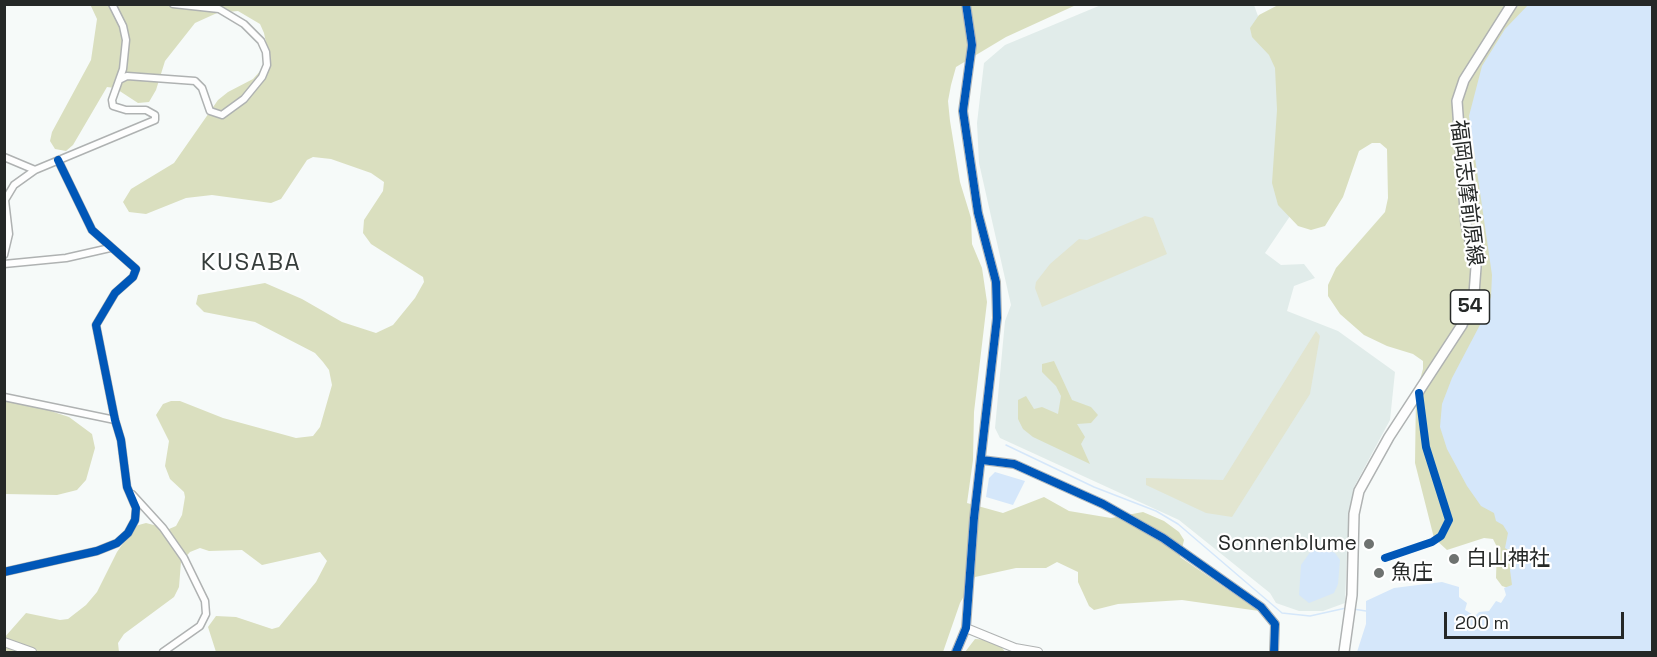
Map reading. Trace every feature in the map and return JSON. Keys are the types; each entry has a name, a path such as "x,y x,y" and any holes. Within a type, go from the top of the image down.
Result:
{"main road":[{"name":"福岡志摩前原線","path":"1344,652 1352,595 1354,514 1359,491 1389,437 1462,325 1474,294 1476,267 1466,224 1457,101 1464,80 1512,4"}],"street":[{"path":"4,255 9,234 5,200 14,185 35,170 155,120 155,115 146,110 126,110 113,106 112,100 121,79 126,40 123,26 112,4"},
{"path":"121,79 127,76 195,81 202,88 210,111 222,116 244,99 262,77 267,65 266,52 261,41 244,24 219,9 173,4"},
{"path":"956,652 966,628 974,518 997,318 996,282 978,213 963,111 972,45 966,4"},
{"path":"4,157 35,170"},
{"path":"4,572 98,551 117,543 128,532 135,520 136,508 127,487 123,447 115,420 96,326 115,293 137,272 133,264 110,248 93,230 58,160"},
{"path":"4,264 66,258 110,248"},
{"path":"4,397 115,420"},
{"path":"982,460 1014,465 1102,504 1163,538 1262,607 1275,624 1274,652"},
{"path":"127,487 172,540 194,574 205,601 206,614 200,626 163,652"},
{"path":"966,628 1015,648 1038,652"},
{"path":"4,642 32,652"}],"shaded area":[{"path":"1101,5 1254,5 1263,30 1304,21 1305,194 1265,253 1281,265 1304,264 1315,278 1294,286 1287,311 1338,331 1395,372 1390,420 1354,487 1347,551 1345,603 1323,611 1299,611 1276,603 1270,593 1179,520 1000,438 995,428 1005,321 1011,305 979,163 977,123 984,63 1005,45"}],"green space":[{"path":"90,4 1076,5 1006,37 956,67 951,85 948,101 960,182 971,218 972,244 982,268 987,302 974,412 973,460 967,503 1003,513 1044,497 1069,511 1111,518 1143,512 1164,521 1179,532 1184,540 1180,557 1259,611 1182,600 1118,604 1094,610 1089,606 1078,582 1078,572 1057,562 1046,568 1016,568 975,577 960,603 943,652 216,652 208,627 216,616 236,617 272,629 279,627 316,582 327,561 320,552 262,565 242,550 209,551 200,548 190,552 181,562 179,587 174,597 124,634 118,643 119,652 5,652 4,638 26,613 60,620 68,619 86,605 97,592 117,552 135,526 146,523 169,529 176,526 182,515 185,497 184,492 170,479 165,466 169,441 156,415 163,404 180,401 223,418 296,438 313,436 320,427 332,385 329,370 315,353 255,322 204,312 196,304 198,295 265,283 302,299 342,322 376,333 393,325 415,298 424,282 423,277 371,244 363,233 364,220 383,191 384,182 371,173 331,159 313,157 307,160 281,199 271,203 212,195 186,198 146,214 129,212 123,202 131,189 174,163 218,100 253,79 262,69 268,52 260,24 238,11 217,13 195,23 165,61 156,90 149,102 138,103 115,88 107,87 73,145 66,151 55,149 50,141 52,132 91,60 97,19"},
{"path":"1278,5 1542,5 1529,504 1511,589 1502,586 1496,578 1497,547 1493,539 1484,538 1447,550 1434,538 1415,463 1416,394 1423,361 1413,354 1387,346 1364,335 1340,314 1328,296 1328,285 1336,268 1385,212 1388,198 1387,149 1380,143 1372,143 1359,151 1343,197 1325,226 1311,230 1298,226 1278,205 1272,183 1277,110 1275,68 1269,55 1252,37 1250,28 1259,15"},
{"path":"1145,216 1153,218 1167,254 1042,307 1035,288 1036,282 1050,264 1079,239 1087,240"},
{"path":"1316,331 1320,336 1310,394 1232,517 1206,513 1146,485 1146,478 1223,480"},
{"path":"1054,361 1072,400 1091,407 1098,415 1091,423 1077,424 1085,437 1081,444 1090,464 1033,437 1023,429 1018,419 1018,400 1026,396 1034,409 1042,407 1058,414 1061,396 1056,386 1042,372 1042,364"},
{"path":"5,396 69,417 92,434 95,448 86,480 77,490 57,495 5,494"},
{"path":"975,639 989,640 1001,646 1005,652 965,652"}],"water":[{"path":"1529,4 1652,5 1652,652 1357,652 1366,624 1366,601 1394,588 1442,582 1459,587 1459,597 1467,603 1465,610 1475,616 1479,612 1489,611 1496,601 1501,603 1506,595 1504,588 1512,585 1510,570 1514,563 1513,553 1505,548 1508,533 1503,525 1496,521 1494,513 1481,506 1467,486 1447,449 1440,427 1442,404 1452,378 1482,321 1491,297 1492,275 1469,116 1482,66 1505,29"},
{"path":"995,472 1025,481 1013,505 986,497 989,478"},
{"path":"1321,548 1335,553 1340,560 1338,584 1334,593 1309,603 1299,595 1301,565 1311,551"}],"waterway":[{"path":"1006,445 1094,487 1156,511 1178,524 1282,613 1310,616 1346,608"},
{"path":"1353,609 1366,611"}],"cycle path":[{"path":"956,652 966,628 974,518 997,318 996,282 978,213 963,111 972,45 966,4"},
{"path":"4,572 97,551 117,543 128,533 135,520 136,508 127,487 121,440 96,325 115,293 133,277 136,269 92,230 58,160"},
{"path":"1385,558 1432,542 1441,536 1449,520 1426,447 1419,393"},
{"path":"982,460 1014,464 1103,504 1163,538 1261,607 1275,624 1274,652"}],"place":[{"name":"Sonnenblume","path":"1369,544"},
{"name":"白山神社","path":"1454,559"},
{"name":"魚庄","path":"1379,573"}],"district":[{"name":"KUSABA","path":"251,263"}]}
